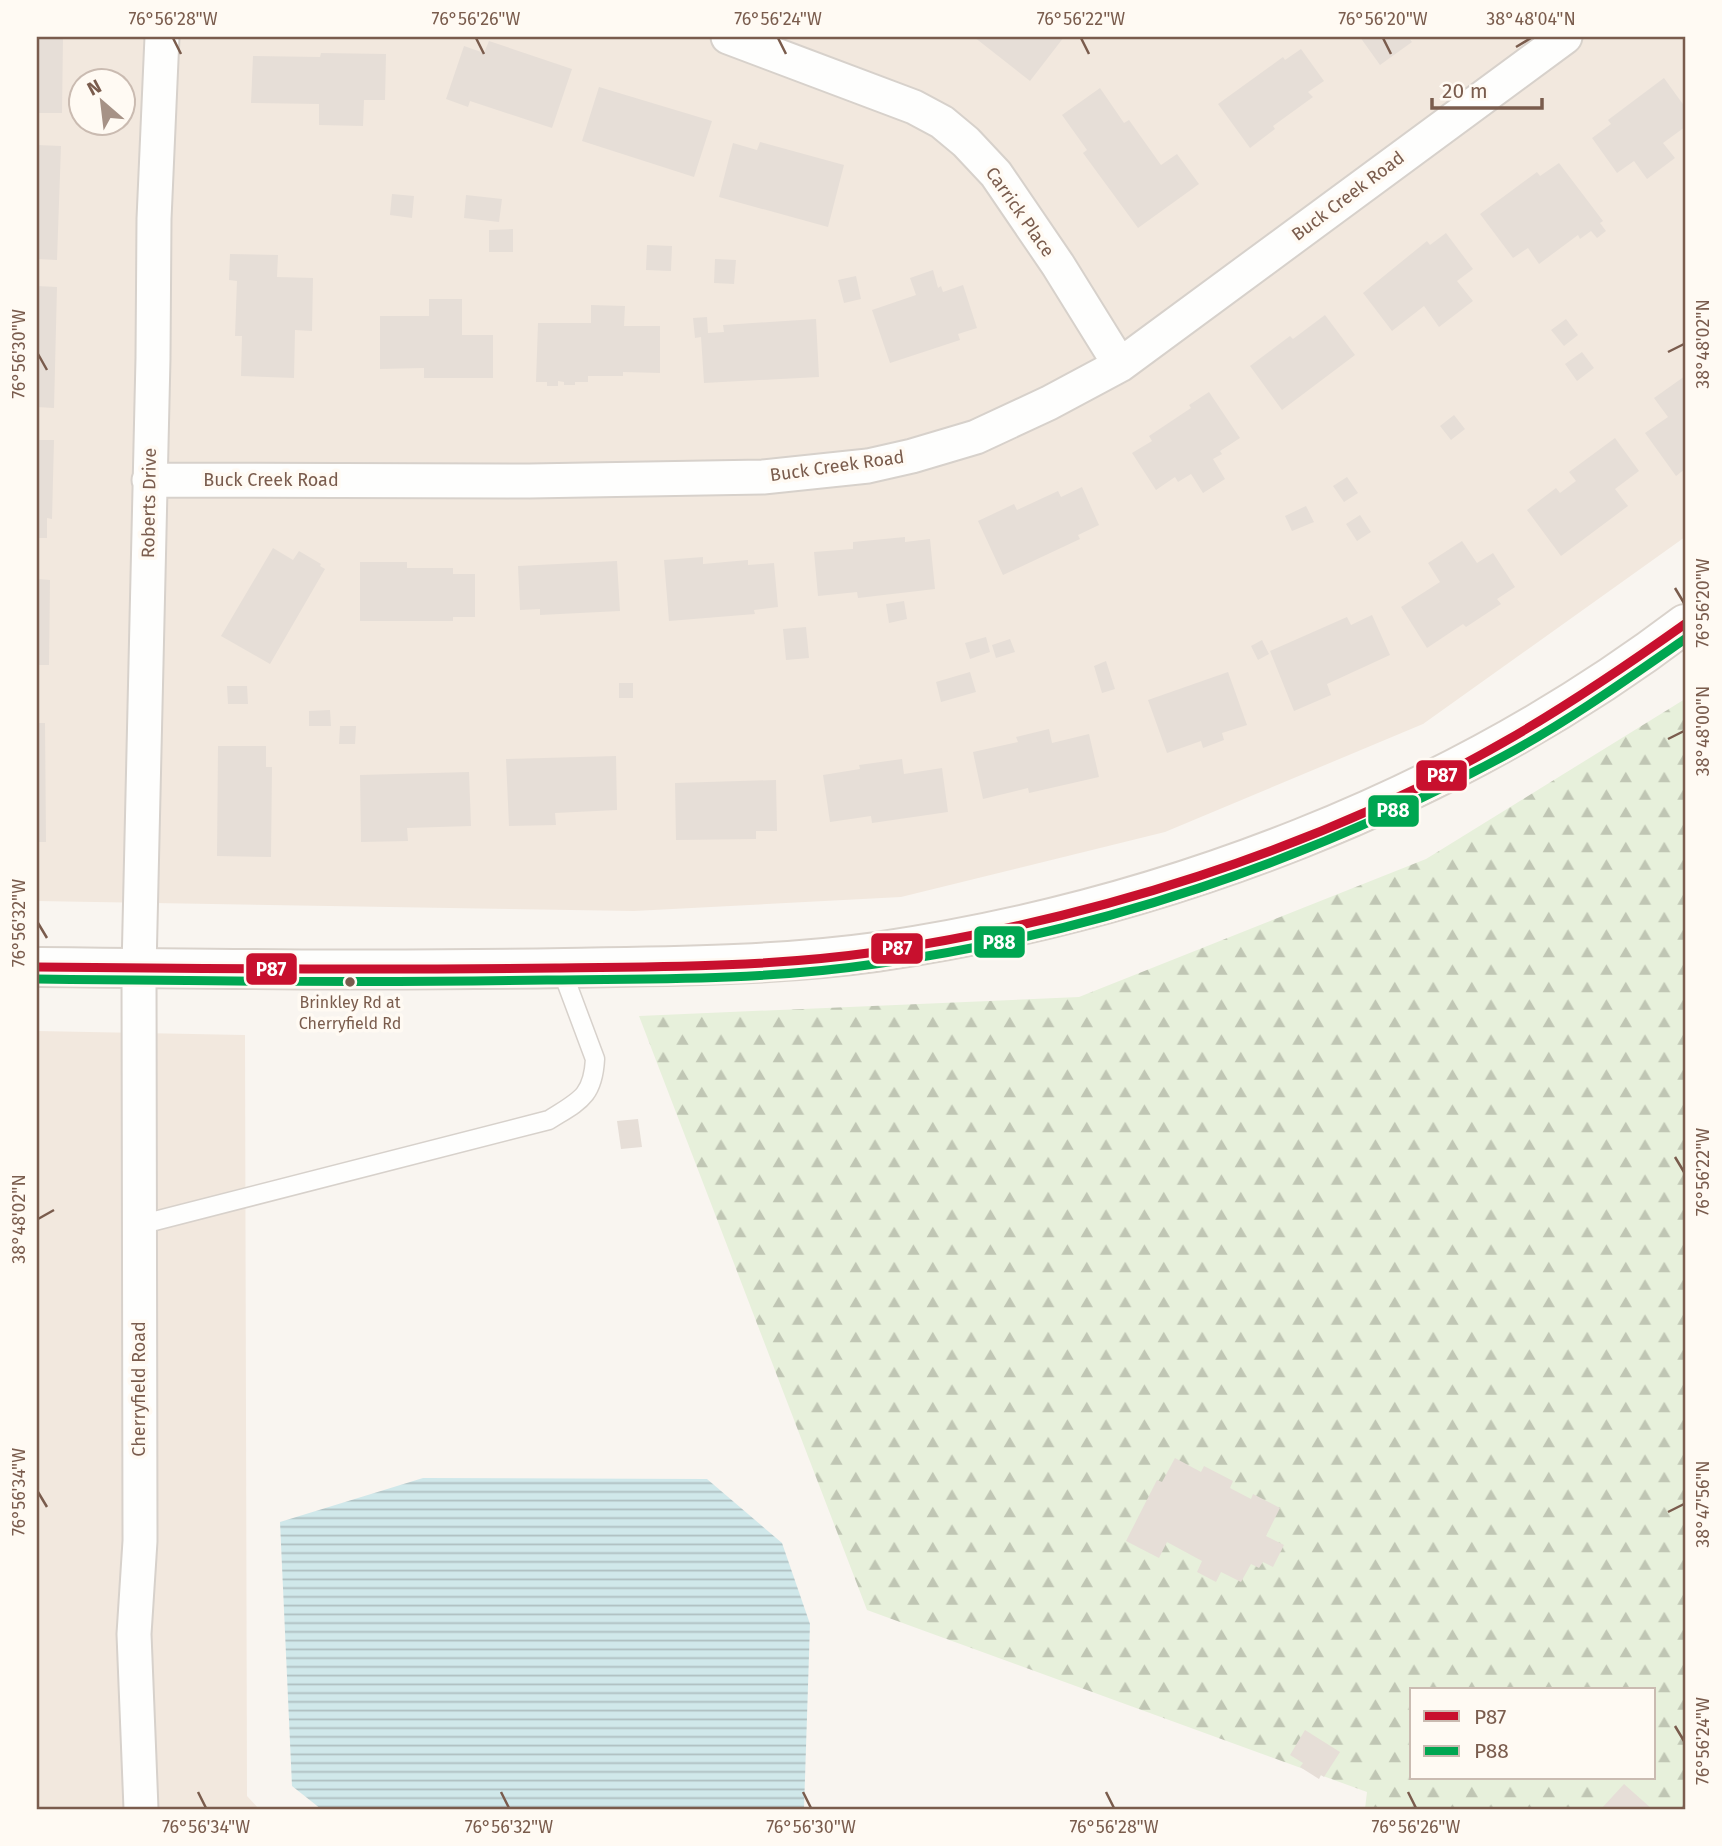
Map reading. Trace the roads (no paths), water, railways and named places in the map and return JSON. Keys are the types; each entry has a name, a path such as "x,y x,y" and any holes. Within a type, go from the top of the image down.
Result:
{"main road":[{"path":"37,967 354,971 756,962 873,952 987,932 1177,884 1315,833 1443,774 1502,743 1572,701 1685,624"}],"street":[{"name":"Roberts Drive","path":"139,969 154,219 162,37"},
{"name":"Carrick Place","path":"728,37 914,107 942,122 966,142 996,174 1058,265 1120,365"},
{"name":"Buck Creek Road","path":"149,481 529,481 762,477 868,466 976,437 1049,403 1120,365 1565,37"},
{"name":"Cherryfield Road","path":"139,969 140,1541 134,1634 141,1809"}],"lane":[{"path":"139,1226 549,1120 578,1101 591,1088 594,1074 595,1059 561,968"}],"water":[{"path":"423,1478 707,1479 782,1543 810,1624 804,1809 321,1809 292,1786 280,1522"}],"place":[{"name":"Brinkley Rd at Cherryfield Rd","path":"350,982"}]}
